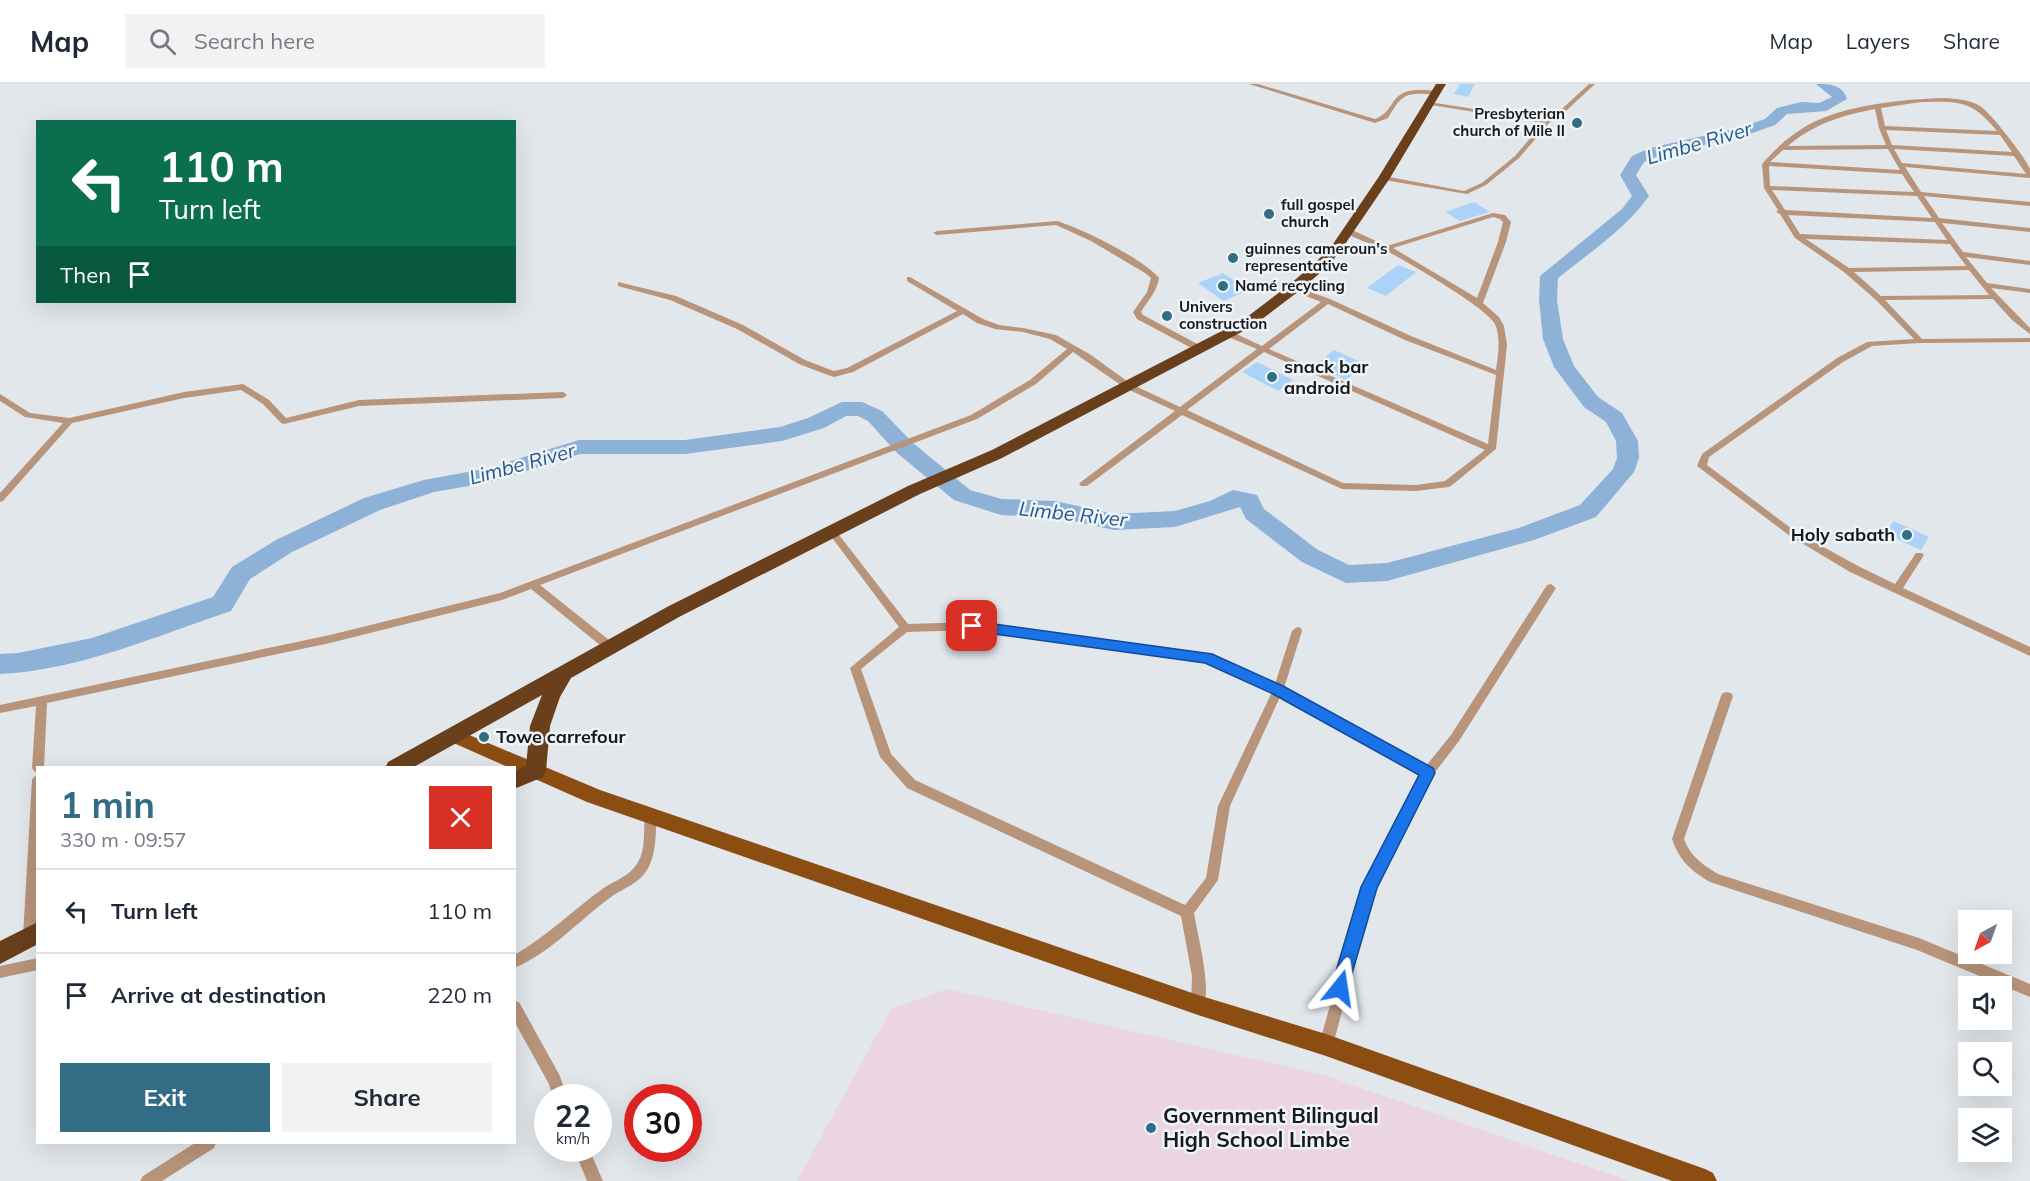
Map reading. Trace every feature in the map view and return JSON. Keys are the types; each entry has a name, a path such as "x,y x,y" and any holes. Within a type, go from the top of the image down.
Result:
{"highway":[{"path":"399,766 673,612 914,490 964,471 1248,323 1322,264 1349,232 1436,93"},
{"path":"516,781 536,771 540,726 551,695 564,675"},
{"path":"0,953 33,934"}],"main road":[{"path":"455,736 594,796 1198,1005 1326,1045 1705,1181"}],"street":[{"path":"1252,84 1376,121 1386,117 1395,99 1405,93 1419,91 1436,93 1547,122"},
{"path":"1384,178 1465,193 1484,184 1517,157 1547,122 1592,84"},
{"path":"1920,341 1879,298 1847,270 1798,236 1780,212 1767,188 1765,164 1780,148 1815,124 1878,106 1903,102 1966,102 1977,106 2030,175"},
{"path":"1878,106 1882,128 1890,147 1951,242 1994,297 2030,332"},
{"path":"1882,128 2000,133"},
{"path":"1780,148 1890,147 2015,154"},
{"path":"1765,164 2030,175"},
{"path":"1767,188 1920,194 2030,204"},
{"path":"1780,212 1937,220 2030,230"},
{"path":"1387,248 1493,215 1505,219 1507,222 1502,242 1479,303"},
{"path":"937,233 1047,223 1074,228 1149,271 1155,278 1155,286 1137,312 1140,317 1200,349"},
{"path":"910,279 980,321 1053,338 1073,348 1128,386 1330,481 1352,487 1416,488 1448,483 1492,449 1503,345 1500,326 1495,317 1479,303 1387,248 1349,232"},
{"path":"1798,236 1951,242"},
{"path":"1962,254 2030,263"},
{"path":"1847,270 1972,268"},
{"path":"621,285 673,298 740,327 802,362 834,374 850,370 963,311"},
{"path":"1984,285 2030,291"},
{"path":"1294,288 1408,338 1500,374"},
{"path":"1879,298 1994,297"},
{"path":"1084,484 1327,301"},
{"path":"1229,334 1492,449"},
{"path":"2030,340 1870,344 1853,351 1705,456 1702,462 1706,471 1793,534 1854,569 2030,652"},
{"path":"0,709 330,639 502,596 974,417 1033,382 1073,348"},
{"path":"0,397 28,415 69,422 184,395 243,387 267,402 284,421 359,403 563,395"},
{"path":"0,499 69,422"},
{"path":"833,533 905,628"},
{"path":"1897,590 1919,555"},
{"path":"533,585 610,647"},
{"path":"1326,1045 1369,887 1428,773 1455,738 1551,588"},
{"path":"1187,912 911,784 886,757 855,668 905,628 972,626 1207,657 1278,690 1428,773"},
{"path":"1198,1005 1199,976 1187,912 1212,880 1224,806 1278,690 1297,631"},
{"path":"1727,696 1678,839 1682,852 1694,867 1714,878 1919,944 2030,991"},
{"path":"38,766 42,700"},
{"path":"516,961 536,950 609,891 634,877 643,866 651,816"},
{"path":"33,934 36,842"},
{"path":"0,972 36,964"},
{"path":"516,1011 556,1084"},
{"path":"148,1181 207,1144"},
{"path":"587,1162 595,1181"}],"shaded area":[{"name":"Government Bilingual High School Limbe","path":"947,989 1324,1075 1629,1181 797,1181 891,1009"}],"building":[{"path":"1460,84 1475,84 1468,97 1454,94"},
{"path":"1474,202 1490,212 1460,221 1445,212"},
{"path":"1398,265 1416,272 1386,296 1367,288"},
{"name":"Namé recycling","path":"1223,273 1249,290 1224,301 1198,283"},
{"path":"1334,350 1365,364 1346,380 1315,365"},
{"name":"snack bar android","path":"1257,362 1293,380 1278,391 1242,372"},
{"name":"Holy sabath","path":"1894,521 1929,537 1921,550 1884,533"}],"waterway":[{"name":"Limbe River","path":"0,664 18,663 93,648 222,604 241,573 284,546 372,504 432,485 491,475 579,447 685,447 782,434 816,423 842,409 862,409 875,416 905,448 962,495 1001,507 1055,509 1114,522 1175,519 1218,507 1233,498 1249,500 1254,513 1310,556 1346,574 1387,572 1526,534 1588,511 1623,472 1628,458 1627,441 1614,418 1591,402 1564,367 1553,339 1548,300 1549,276 1628,213 1641,196 1628,175 1638,159 1656,151 1742,132 1770,122 1782,111 1801,107 1821,108 1840,99 1838,93 1823,84"}],"place":[{"name":"Presbyterian church of Mile II","path":"1577,123"},
{"name":"full gospel church","path":"1269,214"},
{"name":"guinnes cameroun's representative","path":"1233,258"},
{"name":"Namé recycling","path":"1223,286"},
{"name":"Univers construction","path":"1167,316"},
{"name":"snack bar android","path":"1272,377"},
{"name":"Holy sabath","path":"1907,535"},
{"name":"Towe carrefour","path":"484,737"},
{"name":"Government Bilingual High School Limbe","path":"1151,1128"}],"route":[{"path":"972,626 1207,657 1278,690 1428,773 1369,887 1340,988"}]}
